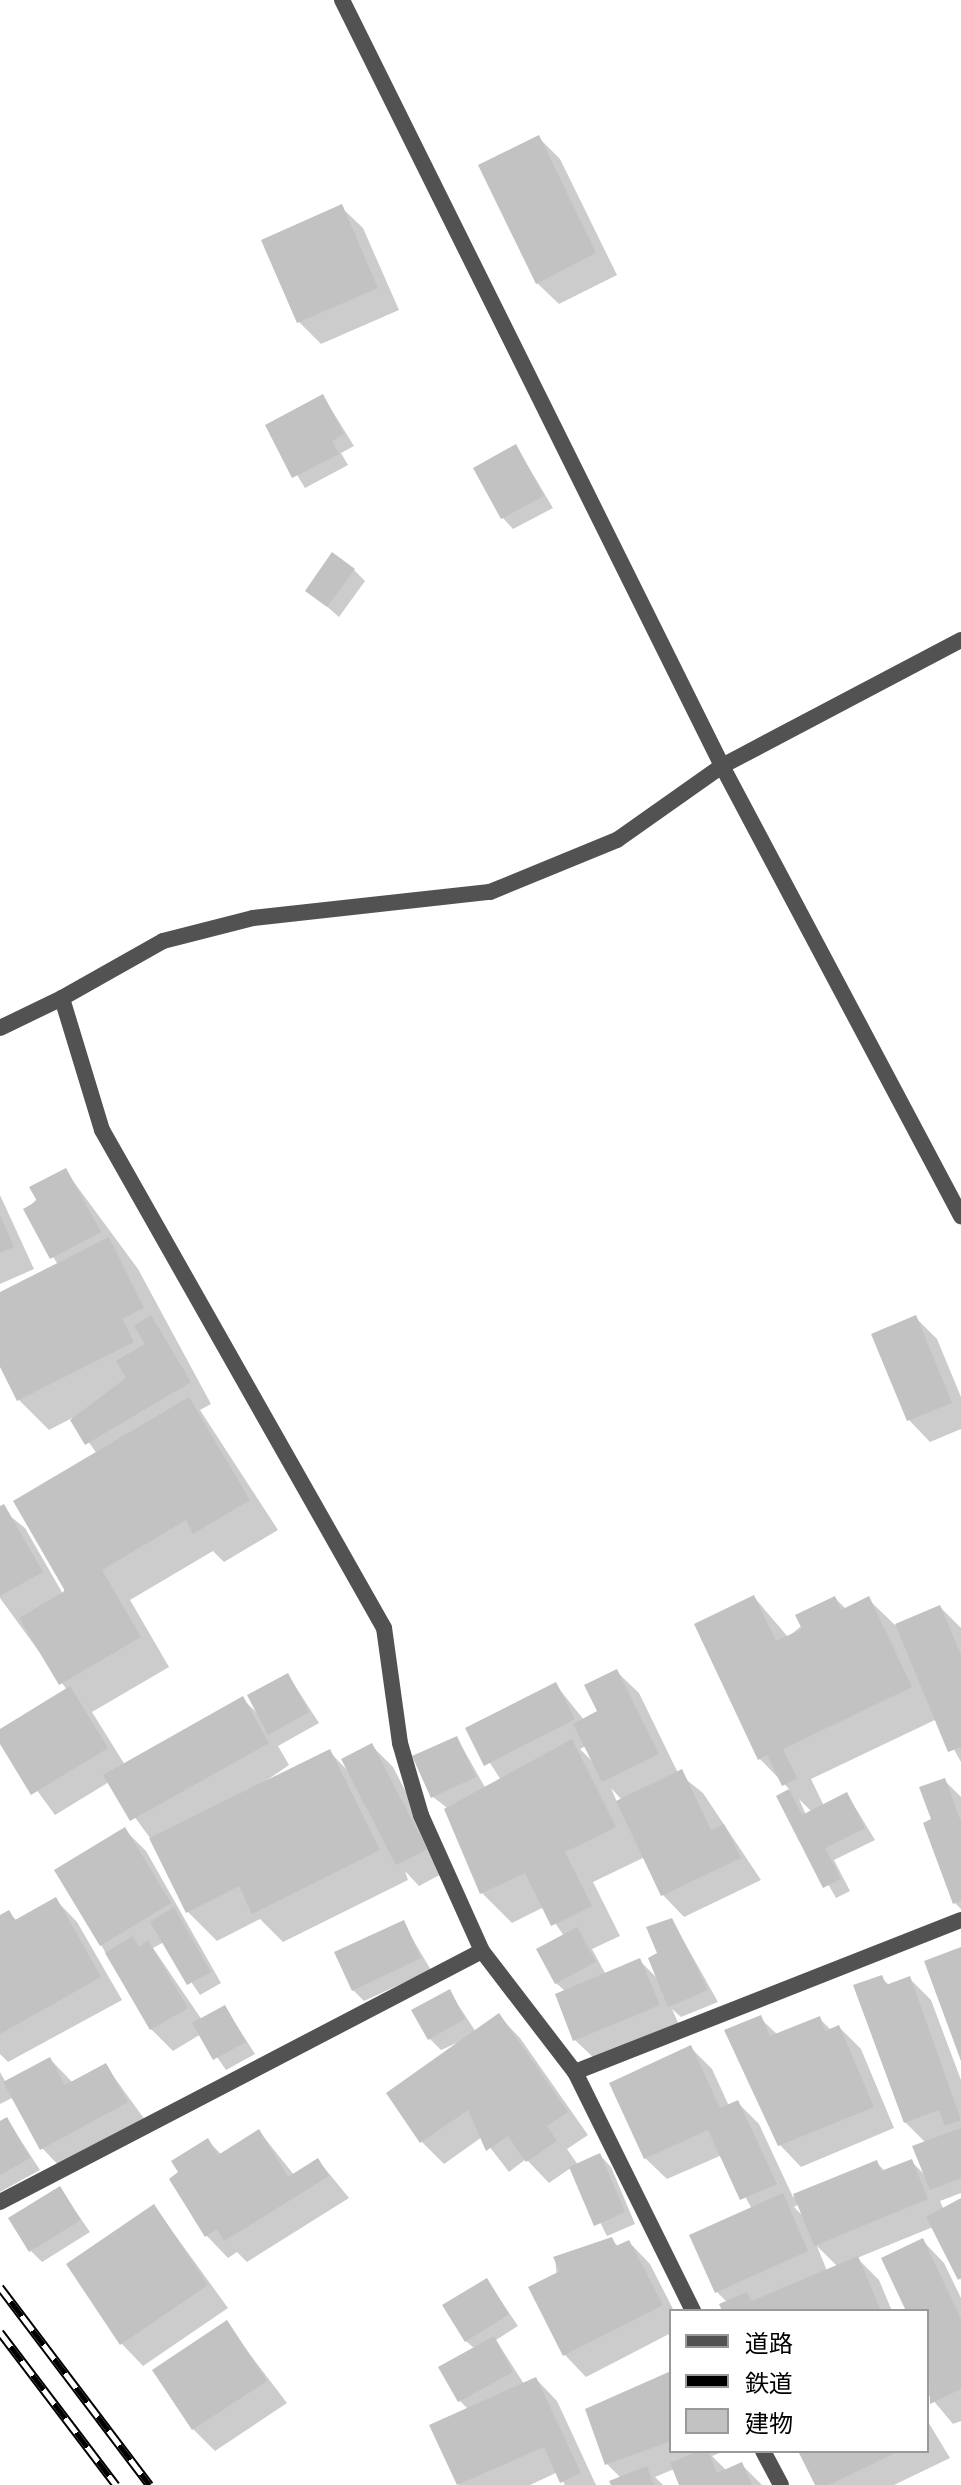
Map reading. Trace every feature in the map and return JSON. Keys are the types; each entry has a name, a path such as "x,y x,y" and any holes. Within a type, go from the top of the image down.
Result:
{"street":[{"path":"342,0 722,766 961,1216"},
{"path":"0,1028 62,998 163,941 253,918 490,892 617,840 722,766 961,640"},
{"path":"62,998 102,1130 384,1628 412,1786 482,1951 575,2072 692,2309"},
{"path":"575,2072 961,1920"},
{"path":"0,2202 482,1951"},
{"path":"764,2453 781,2485"}],"building":[{"path":"539,135 596,253 536,284 478,165"},
{"path":"342,204 378,288 297,323 261,240"},
{"path":"323,394 344,434 332,441 339,454 292,478 265,425"},
{"path":"516,444 544,496 501,519 473,468"},
{"path":"332,552 355,569 327,607 305,591"},
{"path":"66,1168 101,1232 50,1259 23,1209 37,1201 29,1187"},
{"path":"0,1215 14,1247 0,1253"},
{"path":"109,1237 144,1308 122,1319 134,1342 17,1401 0,1367 0,1292"},
{"path":"151,1315 191,1382 85,1445 70,1420 126,1378 116,1361 145,1344 134,1326"},
{"path":"916,1315 952,1403 907,1421 871,1334"},
{"path":"189,1397 250,1500 193,1534 186,1520 102,1570 141,1637 59,1685 19,1618 65,1591 13,1501"},
{"path":"4,1504 43,1572 0,1596 0,1506"},
{"path":"754,1595 776,1641 802,1629 795,1615 835,1596 841,1610 869,1596 912,1687 783,1749 797,1778 782,1786 767,1755 758,1760 694,1624"},
{"path":"940,1605 961,1655 961,1747 948,1752 895,1624"},
{"path":"617,1669 659,1754 602,1782 573,1724 597,1711 584,1685"},
{"path":"288,1673 309,1712 268,1735 247,1695"},
{"path":"556,1682 575,1719 484,1766 465,1728"},
{"path":"70,1686 108,1748 31,1795 0,1744 0,1729"},
{"path":"243,1696 269,1743 130,1821 103,1775"},
{"path":"457,1736 476,1777 431,1798 412,1756"},
{"path":"572,1739 616,1827 565,1852 592,1906 551,1926 525,1873 480,1894 444,1809"},
{"path":"372,1743 427,1849 396,1865 341,1759"},
{"path":"330,1749 380,1850 252,1914 239,1886 186,1913 149,1838"},
{"path":"682,1769 711,1830 724,1824 741,1858 661,1896 616,1801"},
{"path":"945,1778 961,1822 961,1901 953,1904 923,1823 931,1819 919,1787"},
{"path":"789,1789 802,1815 847,1792 865,1828 825,1848 841,1879 823,1888 776,1796"},
{"path":"125,1827 171,1903 100,1946 54,1870"},
{"path":"56,1897 101,1977 0,2034 0,1915 9,1910 15,1920"},
{"path":"174,1907 211,1972 187,1985 150,1922"},
{"path":"672,1918 708,1990 668,2007 648,1958 657,1953 646,1927"},
{"path":"404,1920 421,1958 352,1991 334,1952"},
{"path":"577,1927 596,1962 555,1984 536,1949"},
{"path":"133,1936 139,1947 148,1940 188,2008 150,2030 105,1953"},
{"path":"961,1947 961,2061 924,1961"},
{"path":"640,1958 660,2005 573,2041 555,1994"},
{"path":"882,1975 886,1985 910,1976 961,2120 945,2126 939,2110 904,2123 853,1985"},
{"path":"450,1989 465,2019 428,2040 411,2010"},
{"path":"225,2005 246,2042 213,2060 192,2023"},
{"path":"499,2013 568,2112 547,2126 557,2141 526,2162 508,2136 486,2151 468,2110 420,2143 386,2093"},
{"path":"761,2015 770,2036 820,2016 825,2031 839,2025 874,2107 778,2146 724,2030"},
{"path":"691,2045 720,2108 738,2100 777,2184 740,2200 708,2130 644,2159 609,2083"},
{"path":"50,2057 65,2085 106,2063 128,2102 40,2150 3,2082"},
{"path":"7,2117 30,2158 0,2175 0,2121"},
{"path":"961,2128 961,2178 930,2190 912,2146"},
{"path":"259,2129 288,2177 318,2158 329,2176 224,2241 217,2229 205,2237 169,2179 178,2172 171,2161 208,2138 218,2155"},
{"path":"600,2153 625,2212 594,2226 569,2167"},
{"path":"912,2159 928,2199 814,2246 793,2194 877,2160 881,2171"},
{"path":"60,2186 81,2220 29,2252 8,2218"},
{"path":"783,2193 808,2251 715,2293 689,2235"},
{"path":"961,2198 961,2278 958,2280 926,2217"},
{"path":"154,2204 208,2285 120,2345 66,2264"},
{"path":"612,2237 616,2246 629,2240 663,2305 563,2356 528,2287 560,2271 553,2257"},
{"path":"923,2238 961,2319 961,2389 930,2404 929,2309 905,2309 881,2258"},
{"path":"858,2256 880,2309 721,2309 719,2304 747,2292 752,2301"},
{"path":"487,2278 509,2314 465,2342 442,2305"},
{"path":"227,2320 267,2381 192,2430 152,2370"},
{"path":"494,2336 513,2372 458,2402 438,2367"},
{"path":"669,2372 669,2442 605,2465 585,2409"},
{"path":"536,2377 581,2473 560,2483 544,2447 457,2485 429,2425"},
{"path":"694,2453 709,2453 717,2473 742,2462 752,2485 679,2485 670,2463"},
{"path":"799,2453 895,2453 829,2485 815,2485"},
{"path":"647,2466 654,2485 611,2485 609,2481"}],"railway":[{"path":"0,2287 150,2485"},
{"path":"0,2332 116,2485"}]}
